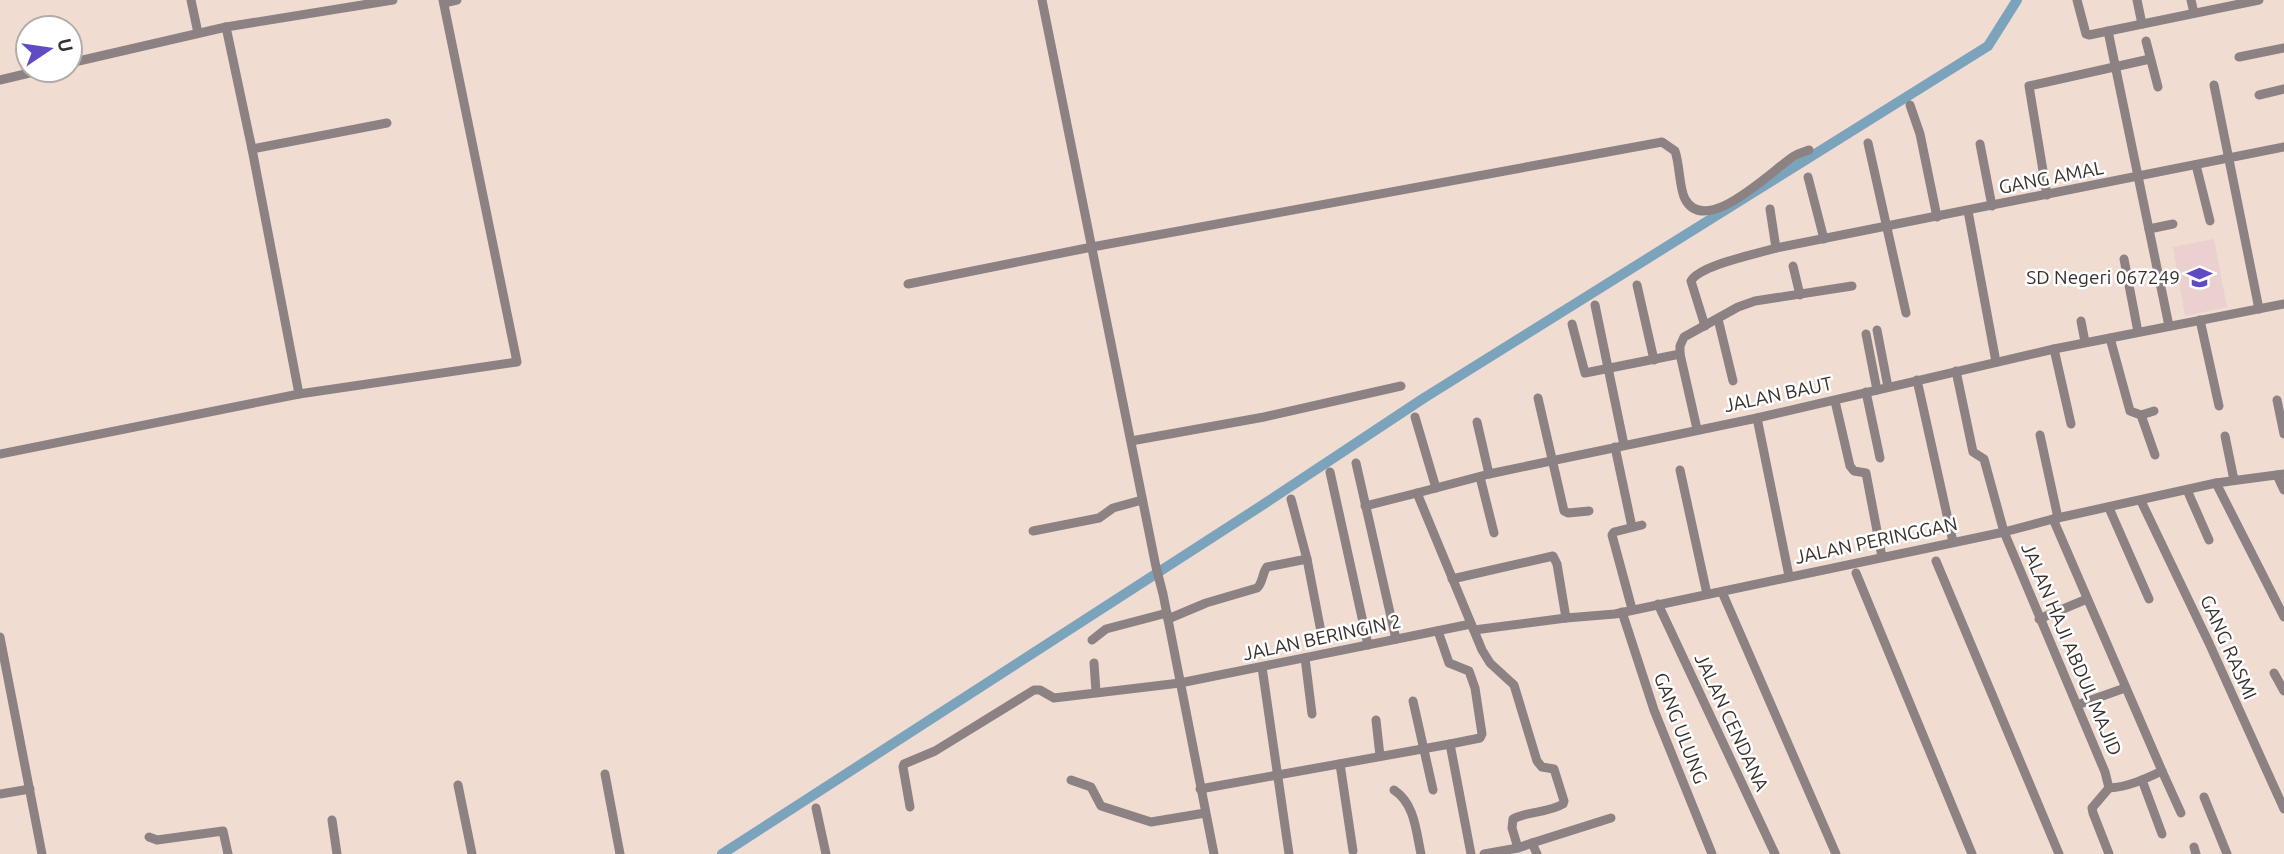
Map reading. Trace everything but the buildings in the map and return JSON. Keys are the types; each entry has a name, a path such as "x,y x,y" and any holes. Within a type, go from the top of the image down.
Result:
{"street":[{"path":"191,0 198,33"},
{"path":"84,61 226,27 393,0"},
{"path":"0,454 299,394 517,362 443,2 457,0"},
{"path":"1042,0 1214,854"},
{"path":"2077,0 2086,34 2194,13 2230,3 2259,0"},
{"path":"2137,0 2142,24"},
{"path":"2191,0 2194,13"},
{"path":"226,27 299,394"},
{"path":"2108,31 2169,326"},
{"path":"2146,41 2158,88"},
{"path":"2239,57 2284,48"},
{"path":"2047,195 2029,86 2150,59"},
{"path":"2214,85 2259,309"},
{"path":"2259,95 2284,89"},
{"path":"1910,105 1920,134 1937,217"},
{"path":"252,149 387,123"},
{"path":"908,284 1092,247 1662,142 1675,151 1685,200 1692,208 1704,212 1738,198 1792,157 1809,150"},
{"path":"1868,143 1906,313"},
{"path":"1980,144 1992,206"},
{"name":"GANG AMAL","path":"1704,326 1691,281 1694,276 1776,248 2284,147"},
{"path":"2196,165 2210,221"},
{"path":"1808,177 1824,239"},
{"path":"1770,209 1776,248"},
{"path":"1968,211 1996,362"},
{"path":"2149,229 2174,224"},
{"path":"2124,259 2138,332"},
{"path":"1794,265 1800,295"},
{"path":"1637,285 1654,360"},
{"path":"1697,429 1680,354 1684,337 1738,307 1755,301 1852,286"},
{"name":"JALAN BAUT","path":"1365,506 1485,476 1835,401 2085,342 2284,304"},
{"path":"1594,305 1608,369 1619,446"},
{"path":"1718,319 1733,382"},
{"path":"2200,320 2219,406"},
{"path":"2081,321 2085,342"},
{"path":"1572,324 1586,373 1680,354"},
{"path":"1877,330 1888,387"},
{"path":"1866,334 1877,390"},
{"path":"2110,338 2130,411 2141,415 2154,411"},
{"path":"2054,349 2071,424"},
{"name":"JALAN HAJI ABDUL MAJID","path":"1956,371 1973,452 1984,459 2004,532 2105,772 2109,788"},
{"path":"1917,380 1953,542"},
{"path":"1131,441 1264,417 1401,386"},
{"path":"1866,392 1880,458"},
{"path":"1538,398 1564,511 1589,511"},
{"path":"2277,400 2284,434"},
{"path":"1835,401 1850,466 1854,471 1866,473 1882,557"},
{"path":"2141,415 2155,455"},
{"path":"1415,417 1436,488"},
{"path":"1757,418 1789,576"},
{"path":"1477,422 1494,533"},
{"path":"2040,435 2055,518 2125,688 2181,813"},
{"path":"2225,436 2234,480"},
{"name":"GANG ULUNG","path":"1619,446 1637,526 1612,534 1627,611 1654,710 1712,854"},
{"path":"1356,463 1396,639"},
{"path":"1680,470 1707,594"},
{"path":"1330,472 1368,645"},
{"path":"2280,474 2284,490"},
{"name":"JALAN PERINGGAN","path":"1473,627 1627,611 2004,532 2055,518 2216,483 2280,474"},
{"path":"2216,483 2284,617"},
{"path":"2187,490 2209,540"},
{"path":"1418,493 1452,579 1490,663 1514,685 1537,761 1542,767 1554,769 1564,801 1556,807 1513,819 1512,828 1518,848"},
{"path":"1291,499 1307,559 1322,637"},
{"path":"1033,531 1099,518 1114,508 1142,500"},
{"name":"GANG RASMI","path":"2141,501 2284,809"},
{"path":"2109,508 2149,599"},
{"path":"1452,579 1553,556 1566,618"},
{"path":"1092,640 1106,629 1168,616 1257,588 1267,567 1307,559"},
{"path":"1936,561 2059,854"},
{"path":"1856,573 1972,854"},
{"path":"1722,592 1836,854"},
{"path":"2039,619 2087,599"},
{"name":"JALAN CENDANA","path":"1658,604 1775,854"},
{"name":"JALAN BERINGIN 2","path":"911,807 904,764 935,751 1034,690 1040,690 1054,698 1180,683 1396,639 1473,627"},
{"path":"1200,789 1480,738 1482,727 1469,671 1449,663 1438,631"},
{"path":"0,637 42,854"},
{"path":"1305,658 1312,714"},
{"path":"1094,663 1096,692"},
{"path":"1262,667 1289,854"},
{"path":"2274,673 2284,691"},
{"path":"2077,705 2125,688"},
{"path":"1413,701 1433,790"},
{"path":"1376,720 1380,756"},
{"path":"1450,744 1471,854"},
{"path":"1340,764 1353,851"},
{"path":"2109,854 2092,808 2109,788 2142,780 2162,771"},
{"path":"605,774 620,854"},
{"path":"1071,780 1091,787 1101,806 1151,822 1205,813"},
{"path":"2142,780 2162,834"},
{"path":"458,785 472,854"},
{"path":"0,794 30,789"},
{"path":"1394,790 1409,805 1421,854"},
{"path":"2204,797 2227,854"},
{"path":"816,808 826,854"},
{"path":"1484,854 1518,848 1612,818"},
{"path":"331,820 337,854"},
{"path":"149,837 157,840 223,831 228,854"},
{"path":"1532,843 1537,854"}],"shaded area":[{"name":"SD Negeri 067249","path":"2214,239 2227,307 2185,316 2173,247"}],"waterway":[{"path":"722,854 1424,398 1988,46 2017,0"}],"place":[{"name":"SD Negeri 067249","path":"2200,277"}]}
